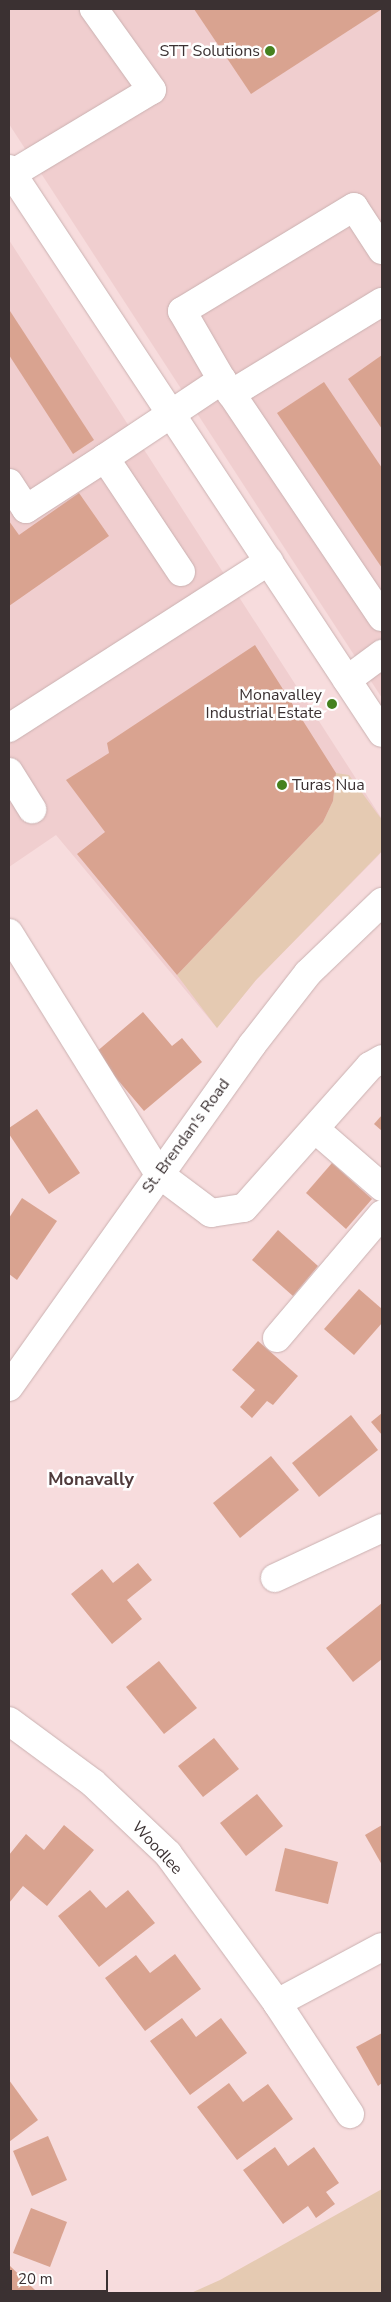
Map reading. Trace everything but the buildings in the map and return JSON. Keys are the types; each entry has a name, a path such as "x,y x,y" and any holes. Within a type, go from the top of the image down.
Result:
{"street":[{"path":"94,9 152,90 12,180 382,733"},
{"path":"382,250 354,207 182,311 227,387 382,616"},
{"path":"9,483 26,509 171,415 227,387 382,302"},
{"path":"105,458 181,572"},
{"path":"9,728 268,561"},
{"path":"347,680 382,654"},
{"path":"9,772 32,809"},
{"name":"St. Brendan's Road","path":"9,1386 159,1174 308,973 382,902"},
{"path":"9,933 159,1174 211,1212 244,1208 315,1129 382,1059"},
{"path":"315,1129 382,1187"},
{"path":"277,1338 382,1214"},
{"path":"275,1578 382,1528"},
{"name":"Woodlee","path":"9,1721 93,1783 168,1854 277,2003 350,2114"},
{"path":"277,2003 382,1947"}],"shaded area":[{"name":"Monavalley Industrial Estate","path":"9,9 382,9 382,698 9,124"},
{"name":"Monavalley Industrial Estate","path":"9,240 382,819 382,851 256,980 217,1028 56,835 9,867"},
{"path":"336,773 349,775 382,820 382,851 256,980 217,1028 177,975 323,822 333,801"},
{"path":"382,2189 382,2293 191,2293 220,2280"}],"place":[{"name":"STT Solutions","path":"270,51"},
{"name":"Monavalley Industrial Estate","path":"332,704"},
{"name":"Turas Nua","path":"282,785"}],"district":[{"name":"Monavally","path":"91,1479"}]}
